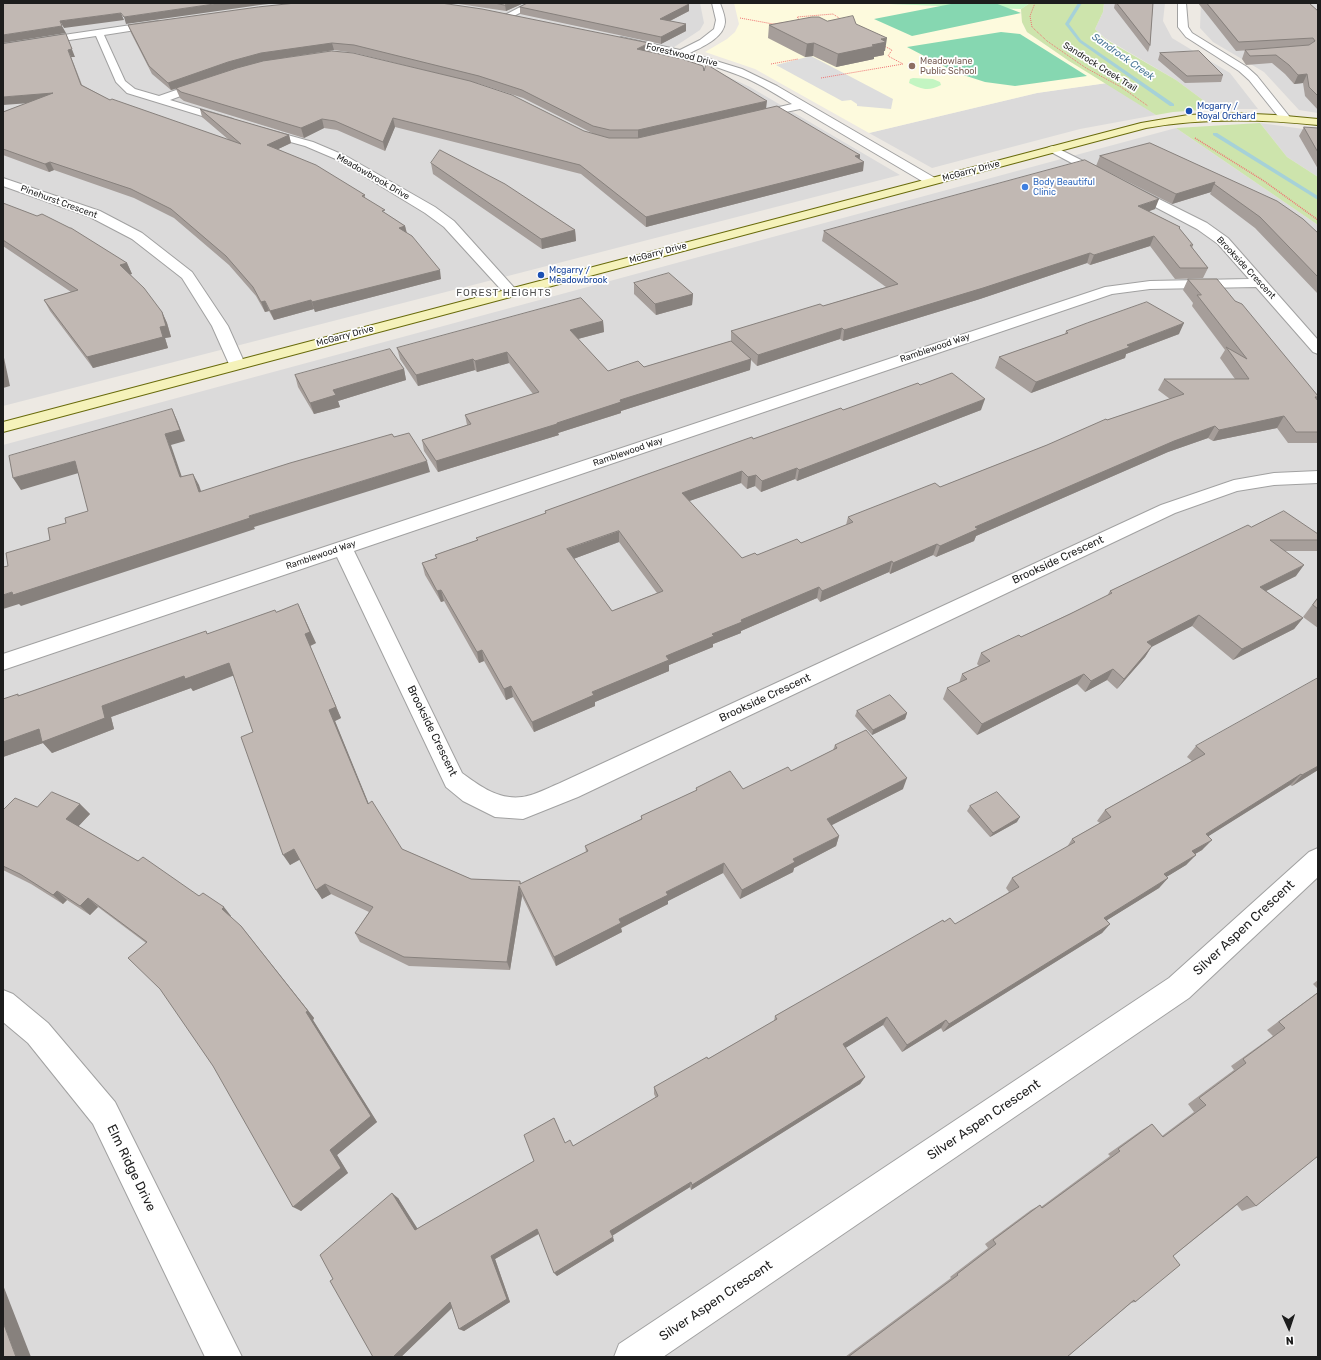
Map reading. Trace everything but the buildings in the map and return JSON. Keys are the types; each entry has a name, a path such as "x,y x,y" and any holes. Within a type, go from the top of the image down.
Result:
{"street":[{"path":"522,19 503,16 535,3"},
{"path":"681,53 711,36 720,27 720,19 716,3"},
{"path":"1182,3 1183,27 1194,39 1219,56 1243,69 1253,78 1285,118"},
{"path":"3,47 168,23"},
{"name":"Meadowbrook Drive","path":"99,33 121,82 131,91 309,144 342,158 450,224 511,292"},
{"name":"Forestwood Drive","path":"613,39 681,53 738,71 802,104 931,181"},
{"path":"1219,56 1238,54"},
{"path":"159,100 216,79"},
{"path":"744,118 802,104"},
{"name":"McGarry Drive","path":"3,427 1145,125 1169,120 1209,116 1243,115 1318,122"},
{"name":"Brookside Crescent","path":"1052,149 1202,226 1223,241 1318,349"},
{"name":"Pinehurst Crescent","path":"3,182 96,214 137,236 187,275 220,326 237,364"},
{"name":"Ramblewood Way","path":"3,662 1110,290 1150,285 1261,283"},
{"name":"Brookside Crescent","path":"343,548 454,780 472,794 495,806 523,808 569,790 1168,509 1234,486 1274,478 1318,477"},
{"name":"Silver Aspen Crescent","path":"632,1357 1179,988 1318,860"},
{"name":"Elm Ridge Drive","path":"3,1004 38,1033 104,1113 224,1357"}],"path":[{"name":"Sandrock Creek Trail","path":"1035,3 1030,16 1032,27 1047,41 1079,64 1121,87 1149,107"},
{"path":"736,17 773,24 800,20 797,17 833,14 843,21"},
{"path":"820,78 903,64 888,56 892,50 879,43"},
{"path":"1189,134 1264,181 1318,220"}],"shaded area":[{"path":"3,3 700,3 704,23 700,30 659,57 714,70 750,87 900,175 3,406"},
{"name":"Meadowlane Public School","path":"734,3 863,3 1021,9 1022,22 1027,32 1069,61 1107,83 1037,93 869,133 755,69 705,52 727,39 735,32 739,24"},
{"path":"1104,3 1165,3 1163,21 1172,38 1230,73 1258,109 1215,109 1176,80 1105,38 1095,29 1103,12"},
{"path":"1201,3 1318,3 1318,113 1299,110 1264,72 1213,42 1200,28"},
{"path":"811,56 893,99 891,109 857,106 857,104 851,100 842,101 776,65"},
{"path":"1107,83 1156,115 1080,129 932,168 869,133 1037,93"},
{"path":"1260,123 1318,131 1318,177 1287,157"},
{"path":"1176,128 1318,225 1318,1357 3,1357 3,445"}],"green space":[{"path":"863,3 1030,3 1021,9"},
{"path":"956,3 995,3 1021,13 912,36 874,19"},
{"path":"1030,3 1104,3 1103,12 1095,29 1105,39 1176,80 1215,109 1173,112 1156,115 1069,61 1027,32 1022,22 1021,9"},
{"path":"1001,32 1020,34 1087,76 1015,86 985,82 957,73 907,47"},
{"path":"910,79 933,79 940,82 941,85 928,89 921,88 909,83"},
{"path":"1260,123 1287,157 1318,177 1318,225 1176,128"}],"waterway":[{"name":"Sandrock Creek","path":"1080,3 1067,24 1080,41 1172,105"},
{"name":"Sandrock Creek","path":"1215,134 1318,198"}],"place":[{"name":"Meadowlane Public School","path":"912,66"},
{"name":"Mcgarry / Royal Orchard","path":"1189,111"},
{"name":"Body Beautiful Clinic","path":"1025,187"},
{"name":"Mcgarry / Meadowbrook","path":"541,275"}],"district":[{"name":"FOREST HEIGHTS","path":"504,293"}]}
